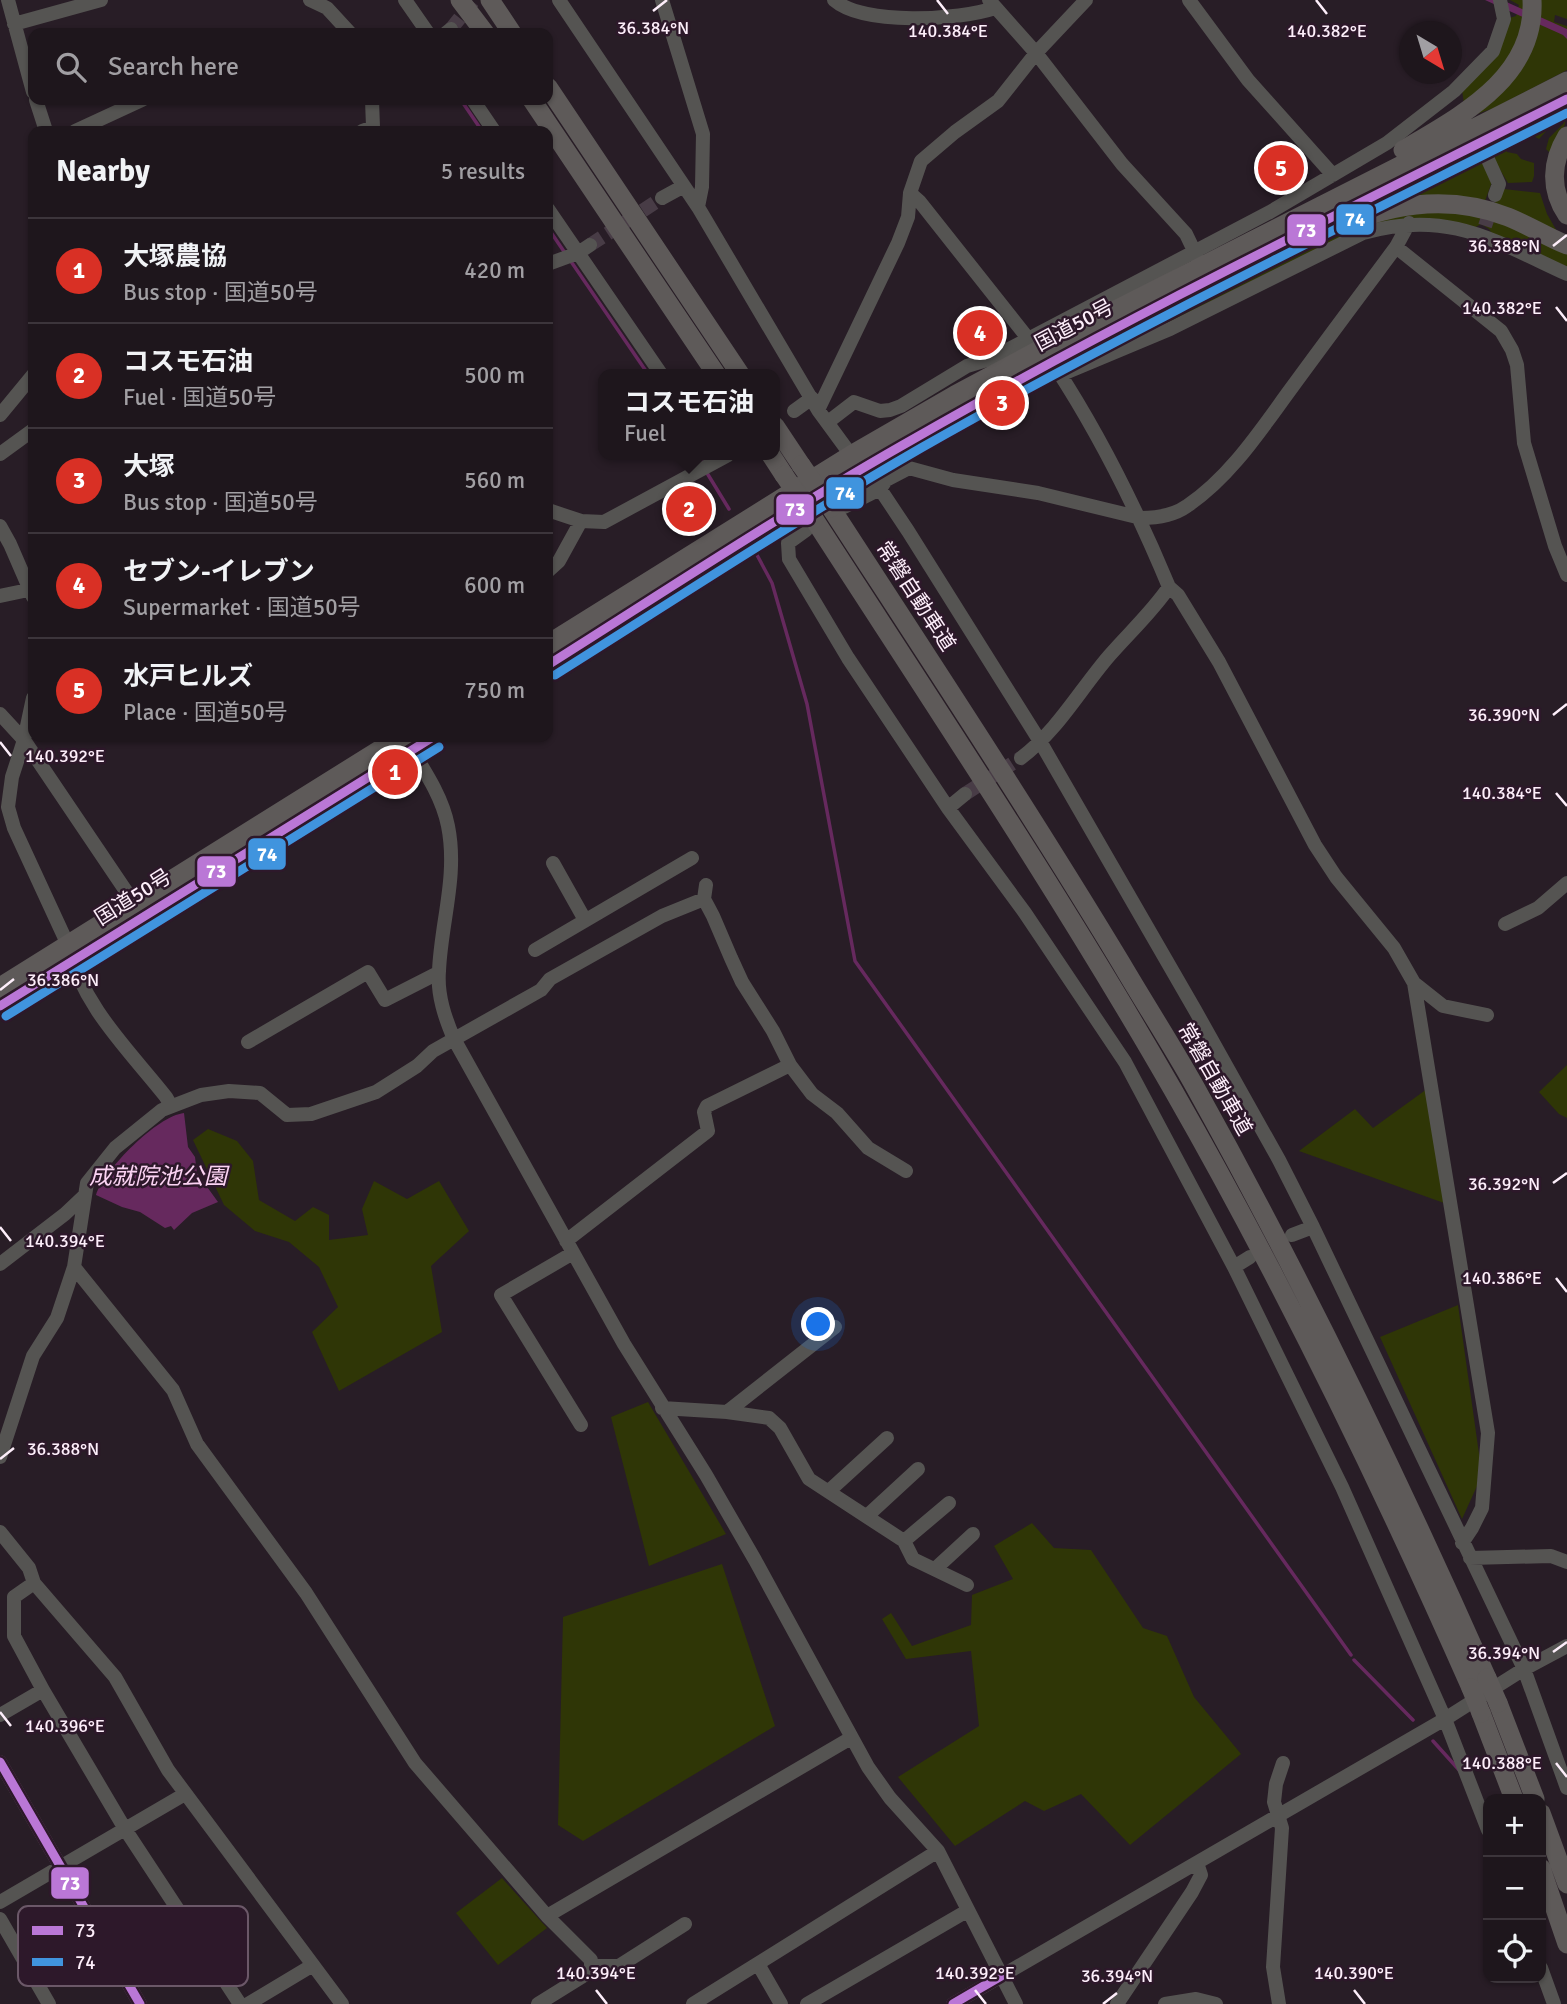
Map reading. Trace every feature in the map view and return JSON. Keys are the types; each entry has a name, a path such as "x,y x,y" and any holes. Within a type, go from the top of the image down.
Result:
{"highway":[{"path":"460,0 482,28"},
{"path":"466,0 483,28"},
{"path":"490,0 509,28"},
{"path":"503,0 520,28"},
{"path":"1296,218 1447,124 1494,90 1525,45 1530,31 1532,0"},
{"path":"553,81 667,265"},
{"name":"国道50号","path":"553,662 1032,345 1198,259 1296,218 1567,81"},
{"path":"553,94 737,369"},
{"name":"国道50号","path":"553,641 857,462 1056,369 1162,305 1567,99"},
{"path":"535,105 549,126"},
{"path":"553,131 713,369"},
{"path":"1567,136 1557,157 1554,179 1559,202 1567,215"},
{"path":"1162,305 1214,289 1353,221 1375,213 1414,205 1461,204 1494,212 1567,244"},
{"name":"常磐自動車道","path":"780,438 810,525 978,772 1173,1091 1322,1366 1407,1543 1479,1683"},
{"name":"常磐自動車道","path":"778,460 837,507 1192,1082 1339,1356 1424,1536 1489,1708 1532,1794"},
{"name":"国道50号","path":"0,1006 134,904 403,742"},
{"name":"国道50号","path":"0,987 70,953 403,742"},
{"name":"常磐自動車道","path":"1489,1708 1513,1794"},
{"path":"1546,1827 1567,1884"},
{"path":"1546,1883 1567,1944"}],"street":[{"path":"8,0 28,74"},
{"path":"14,24 101,0"},
{"path":"310,0 327,8 345,28"},
{"path":"405,0 425,28"},
{"path":"559,0 698,207 815,404 880,489 921,551 1041,743 1208,1033 1313,1227 1471,1558 1524,1670 1567,1787"},
{"path":"662,0 703,134 702,187 698,207"},
{"path":"834,0 850,10 914,19 983,12 992,4 1036,53 1122,164 1186,234 1198,259 1270,212 1387,143 1454,91 1493,51 1504,19 1500,0"},
{"path":"794,411 815,404 898,243 908,217 910,193 921,161 998,101 1036,53 1086,0"},
{"path":"1189,0 1248,80 1333,175"},
{"path":"1454,91 1461,106"},
{"path":"38,105 44,126"},
{"path":"86,126 131,105"},
{"path":"370,126 372,105"},
{"path":"476,105 491,126"},
{"path":"1485,153 1499,184 1495,195"},
{"path":"662,198 684,186"},
{"path":"828,422 854,402 880,411 901,406 967,366 1032,345 920,202 910,193"},
{"path":"553,215 584,249 657,369"},
{"path":"837,507 880,489 886,480 909,468 953,480 1038,493 1141,518 1173,514 1186,507 1250,445 1396,247 1409,223"},
{"path":"1462,1543 1482,1508 1488,1433 1414,983 1394,948 1336,877 1315,845 1220,662 1178,595 1169,586 1141,518 1114,465 1056,369 1170,329 1363,233 1391,225 1409,223 1484,230 1567,274"},
{"path":"1396,247 1501,331 1512,350 1517,365 1524,443 1555,546 1567,575"},
{"path":"553,262 584,249"},
{"path":"0,415 28,381"},
{"path":"0,454 28,434"},
{"path":"553,512 581,521 604,522 716,460"},
{"path":"553,566 559,561 581,521"},
{"path":"810,525 788,543 789,559 848,658 948,808 1009,891 1125,1062 1234,1267 1342,1486 1445,1719 1483,1817"},
{"path":"0,526 28,583"},
{"path":"1021,758 1041,743 1169,586"},
{"path":"0,596 28,592"},
{"path":"0,714 24,740 134,904"},
{"path":"28,721 12,777 8,807 13,828 101,1017 171,1106"},
{"path":"406,742 434,789 449,832 451,884 438,974 441,999 454,1039 662,1408 706,1475 755,1560 868,1767 890,1798 939,1851 1016,2004"},
{"path":"948,808 965,794"},
{"path":"535,950 692,858"},
{"path":"553,863 585,920"},
{"path":"1505,924 1538,908 1567,883"},
{"path":"0,1457 33,1356 57,1318 74,1267 87,1183 124,1139 162,1110 201,1095 229,1091 260,1093 288,1115 311,1114 376,1092 417,1066 433,1051 541,990 550,979 705,892 743,982 774,1031 790,1065 812,1094 837,1113 868,1148 906,1171"},
{"path":"248,1042 368,972 385,1000 438,974"},
{"path":"1414,983 1443,1006 1487,1015"},
{"path":"580,1425 501,1295 569,1247 708,1131 704,1112 707,1106 790,1065"},
{"path":"0,1264 83,1197"},
{"path":"1292,1235 1313,1227"},
{"path":"1234,1267 1250,1257"},
{"path":"74,1267 173,1390 197,1444 306,1593 415,1763 547,1916 591,1961 591,1971 545,2002"},
{"path":"727,1412 835,1326"},
{"path":"662,1408 769,1418 780,1429 809,1479 904,1541 913,1559 967,1585"},
{"path":"829,1491 887,1438"},
{"path":"867,1516 918,1469"},
{"path":"904,1541 949,1503"},
{"path":"0,1532 29,1568 34,1583 114,1677 168,1770 342,2004"},
{"path":"935,1569 974,1534"},
{"path":"1471,1558 1551,1556 1567,1562"},
{"path":"34,1583 14,1597 14,1636 125,1829 176,1906"},
{"path":"953,2004 1567,1646"},
{"path":"0,1715 43,1690"},
{"path":"547,1916 851,1738"},
{"path":"0,1762 84,1906"},
{"path":"1279,2004 1273,1967 1282,1828 1274,1802 1283,1763"},
{"path":"0,1902 185,1794"},
{"path":"693,2004 939,1851"},
{"path":"1117,2004 1192,1892 1201,1875 1197,1863"},
{"path":"807,2004 967,1911"},
{"path":"0,1919 18,1950"},
{"path":"591,1966 619,1966 685,1924"},
{"path":"758,1964 781,2004"},
{"path":"248,2004 313,1965"},
{"path":"1546,1982 1554,2004"},
{"path":"39,1986 49,2004"},
{"path":"130,1986 140,2004"},
{"path":"228,1986 240,2004"},
{"path":"1165,2004 1196,1999 1216,2004"}],"green space":[{"path":"1510,0 1524,0 1520,41 1499,73 1464,104 1462,90 1509,18 1516,16 1519,5"},
{"path":"1539,0 1567,0 1567,19 1555,15 1554,22 1567,26 1567,70 1494,108 1474,115 1488,105"},
{"path":"1567,108 1564,127 1552,155 1546,149 1549,138 1564,123 1559,117 1539,139 1524,135 1516,144 1505,145 1507,152 1534,163 1532,182 1508,183 1488,150"},
{"path":"1480,154 1493,179 1485,201 1375,206"},
{"path":"1504,189 1540,193 1547,214 1558,233 1494,204"},
{"path":"1426,209 1492,218 1567,250 1567,267 1492,234 1481,224 1474,228 1429,220 1383,222 1173,323 1067,367 1066,364 1095,349 1168,321 1303,252 1365,224"},
{"path":"1567,1065 1567,1118 1559,1114 1539,1092"},
{"path":"1427,1089 1444,1203 1299,1151 1355,1109 1373,1128"},
{"path":"208,1129 237,1141 253,1161 259,1200 295,1221 313,1207 329,1215 329,1240 368,1235 362,1209 374,1181 407,1199 439,1181 469,1231 431,1266 442,1332 339,1391 312,1332 338,1307 319,1267 289,1242 255,1231 224,1205 193,1140"},
{"path":"1458,1305 1482,1475 1462,1519 1380,1337"},
{"path":"648,1402 726,1534 649,1566 611,1417"},
{"path":"1032,1523 1054,1548 1091,1550 1143,1628 1167,1636 1194,1697 1241,1754 1130,1845 1081,1794 1044,1811 1025,1801 955,1846 898,1777 979,1726 971,1651 906,1659 882,1619 891,1613 912,1646 971,1625 972,1595 1013,1579 994,1546"},
{"path":"722,1564 775,1726 583,1841 558,1825 563,1617"},
{"path":"502,1878 547,1928 498,1965 456,1913"}],"water":[{"path":"1485,0 1502,0 1567,29 1567,39 1563,35"},
{"name":"成就院池公園","path":"184,1113 188,1147 195,1157 197,1173 218,1202 192,1213 174,1230 171,1226 165,1228 140,1212 96,1195 101,1184 133,1145 160,1123"}],"waterway":[{"path":"464,105 479,126"},
{"path":"553,235 565,253"},
{"path":"570,260 645,369"},
{"path":"701,460 702,464"},
{"path":"707,473 729,509"},
{"path":"757,555 772,583 807,704 855,961 1351,1655"},
{"path":"1354,1660 1413,1720"},
{"path":"1433,1741 1460,1771"}],"tunnel":[{"path":"452,28 474,0"},
{"path":"590,245 662,198"},
{"path":"1485,226 1493,203"},
{"path":"965,794 1021,758"}],"transit line":[{"name":"73","path":"553,662 823,492 997,392 1240,264 1567,99"},
{"name":"74","path":"555,675 828,503 1000,404 1242,276 1567,113"},
{"name":"73","path":"0,1006 425,742"},
{"name":"74","path":"6,1016 439,747"},
{"name":"73","path":"0,1762 83,1906"},
{"name":"73","path":"953,2004 1001,1976"},
{"name":"73","path":"130,1986 140,2004"}],"place":[{"name":"水戸ヒルズ","path":"1281,168"},
{"name":"セブン-イレブン","path":"980,333"},
{"name":"大塚","path":"1002,403"},
{"name":"コスモ石油","path":"689,509"},
{"name":"大塚農協","path":"395,772"}]}
